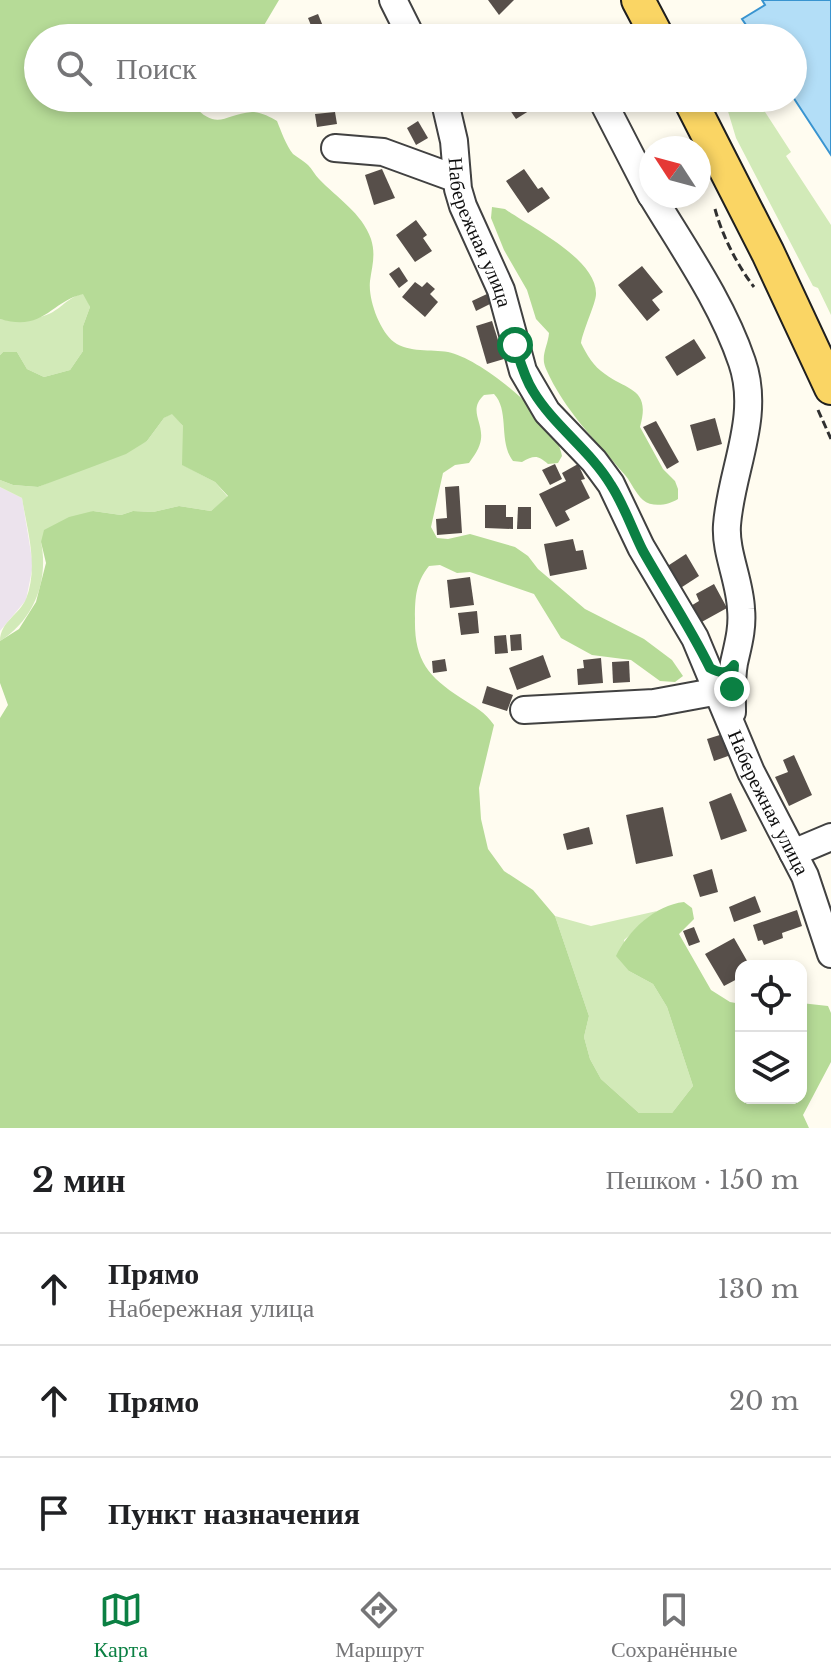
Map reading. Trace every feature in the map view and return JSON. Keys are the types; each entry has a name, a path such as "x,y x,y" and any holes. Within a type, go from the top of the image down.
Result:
{"main road":[{"path":"638,0 651,24"},
{"path":"696,112 768,253 831,388"}],"street":[{"path":"393,0 405,24"},
{"name":"Набережная улица","path":"447,112 463,206 501,290 523,371 547,412 594,461 611,484 641,547 695,638 721,675 733,725 751,772 805,876 831,954"},
{"path":"608,112 639,172"},
{"path":"335,148 383,152 457,179"},
{"path":"524,710 654,703 721,675 742,627 727,528 746,431 749,406 747,385 742,363 711,294 659,208"},
{"path":"793,853 831,837"}],"shaded area":[{"path":"0,487 22,498 33,565 26,600 0,631"}],"green space":[{"path":"0,0 279,0 265,24 24,24 24,112 201,112 215,120 252,112 277,121 293,154 308,165 367,230 373,250 371,297 380,323 389,337 406,348 448,352 479,366 516,393 547,426 562,456 558,463 548,464 536,457 522,462 513,461 506,444 499,401 494,394 484,395 477,406 481,433 479,446 469,463 455,465 443,473 431,527 437,538 470,534 515,547 585,609 644,639 672,660 683,676 675,682 660,681 631,660 592,655 561,638 534,594 470,572 457,573 440,565 429,566 421,578 416,597 415,632 420,656 439,682 479,710 494,725 479,788 481,819 488,849 504,871 533,890 555,916 589,1016 584,1037 590,1059 601,1079 639,1113 672,1113 693,1086 667,1007 653,984 629,971 616,956 635,929 663,908 684,902 692,908 694,919 679,934 711,990 735,1003 735,1104 807,1104 807,1004 828,1006 831,1013 831,1062 803,1115 809,1128 0,1128 0,718 8,705 0,683 0,641 19,629 36,602 46,563 41,542 44,530 69,517 93,511 121,515 179,506 211,511 228,496 215,482 182,465 183,426 172,414 164,418 147,441 126,454 38,487 13,485 0,480 0,355 3,352 17,352 27,369 44,377 70,370 83,351 83,326 90,307 83,294 37,319 15,322 0,319"},
{"path":"728,112 765,112 791,152 786,156 831,225 831,315 818,288 813,286 736,138"},
{"path":"492,207 505,209 560,245 586,268 596,294 581,343 597,367 640,398 643,414 640,427 663,469 675,481 678,499 660,505 643,500 581,425 553,384 544,364 549,333 536,319 527,290 504,250 491,218"},
{"path":"84,293 90,307 83,326 83,351 70,370 44,377 27,369 17,352 3,352 0,355 0,319 19,321 39,317"},
{"path":"172,413 183,426 183,465 215,482 228,497 211,511 179,506 121,515 93,511 41,542 43,571 36,598 22,622 0,641 6,624 26,599 32,561 22,498 0,487 0,480 13,485 38,487 147,441 164,418"},
{"path":"657,911 624,940 629,971 653,984 667,1007 693,1086 672,1113 639,1113 601,1079 590,1059 584,1037 589,1016 555,916 591,926"}],"water":[{"path":"762,0 831,0 831,155 803,112 807,112 807,24 745,24 742,19 765,5"}],"building":[{"path":"488,0 514,0 499,15"},
{"path":"318,14 322,24 310,24 308,18"},
{"path":"335,112 337,124 317,127 315,114"},
{"path":"511,112 527,112 516,119"},
{"path":"418,121 428,138 416,145 407,128"},
{"path":"382,169 395,198 374,205 365,175"},
{"path":"524,169 538,189 542,187 550,198 528,213 506,181"},
{"path":"416,220 427,235 423,238 432,251 415,262 396,235"},
{"path":"642,266 663,292 652,300 660,310 647,321 618,285"},
{"path":"399,267 408,281 399,288 389,274"},
{"path":"415,282 422,287 427,282 435,289 430,294 438,302 425,317 402,297"},
{"path":"487,294 492,303 476,311 472,301"},
{"path":"492,321 504,359 487,364 476,326"},
{"path":"694,339 706,358 677,376 665,357"},
{"path":"715,418 722,444 697,451 690,425"},
{"path":"656,421 679,462 667,469 643,427"},
{"path":"555,464 562,479 550,485 542,470"},
{"path":"578,464 585,479 581,480 590,498 565,511 570,520 556,527 539,494 566,481 562,473"},
{"path":"459,486 462,533 437,535 436,519 447,518 445,487"},
{"path":"485,505 506,505 506,517 513,517 513,529 485,528"},
{"path":"518,507 531,507 531,529 517,529"},
{"path":"573,539 576,551 583,550 587,569 550,576 544,544"},
{"path":"686,554 699,576 679,589 666,567"},
{"path":"470,577 474,605 450,608 447,580"},
{"path":"714,584 727,608 698,624 689,607 699,601 696,594"},
{"path":"477,611 479,633 461,635 458,613"},
{"path":"521,634 522,650 511,651 510,635"},
{"path":"506,635 508,653 495,654 494,636"},
{"path":"543,655 551,677 517,690 509,668"},
{"path":"601,658 603,683 578,685 577,669 584,668 583,660"},
{"path":"445,659 447,671 433,673 432,661"},
{"path":"629,661 630,682 613,683 612,662"},
{"path":"487,686 513,695 507,711 482,703"},
{"path":"723,734 731,755 714,761 707,739"},
{"path":"794,755 812,795 789,806 775,777 788,772 783,760"},
{"path":"731,793 747,831 721,840 709,802"},
{"path":"663,807 673,856 636,864 626,815"},
{"path":"589,827 593,844 567,850 563,834"},
{"path":"712,869 718,892 700,897 693,875"},
{"path":"755,896 761,912 734,922 729,907"},
{"path":"797,910 802,926 782,933 783,938 764,945 762,940 758,941 753,925"},
{"path":"694,927 700,942 689,946 683,931"},
{"path":"734,938 747,960 735,960 735,980 724,986 705,954"}],"route":[{"path":"515,345 532,390 547,412 594,461 611,484 641,547 710,668 723,673 730,671 734,665 732,689"}]}
